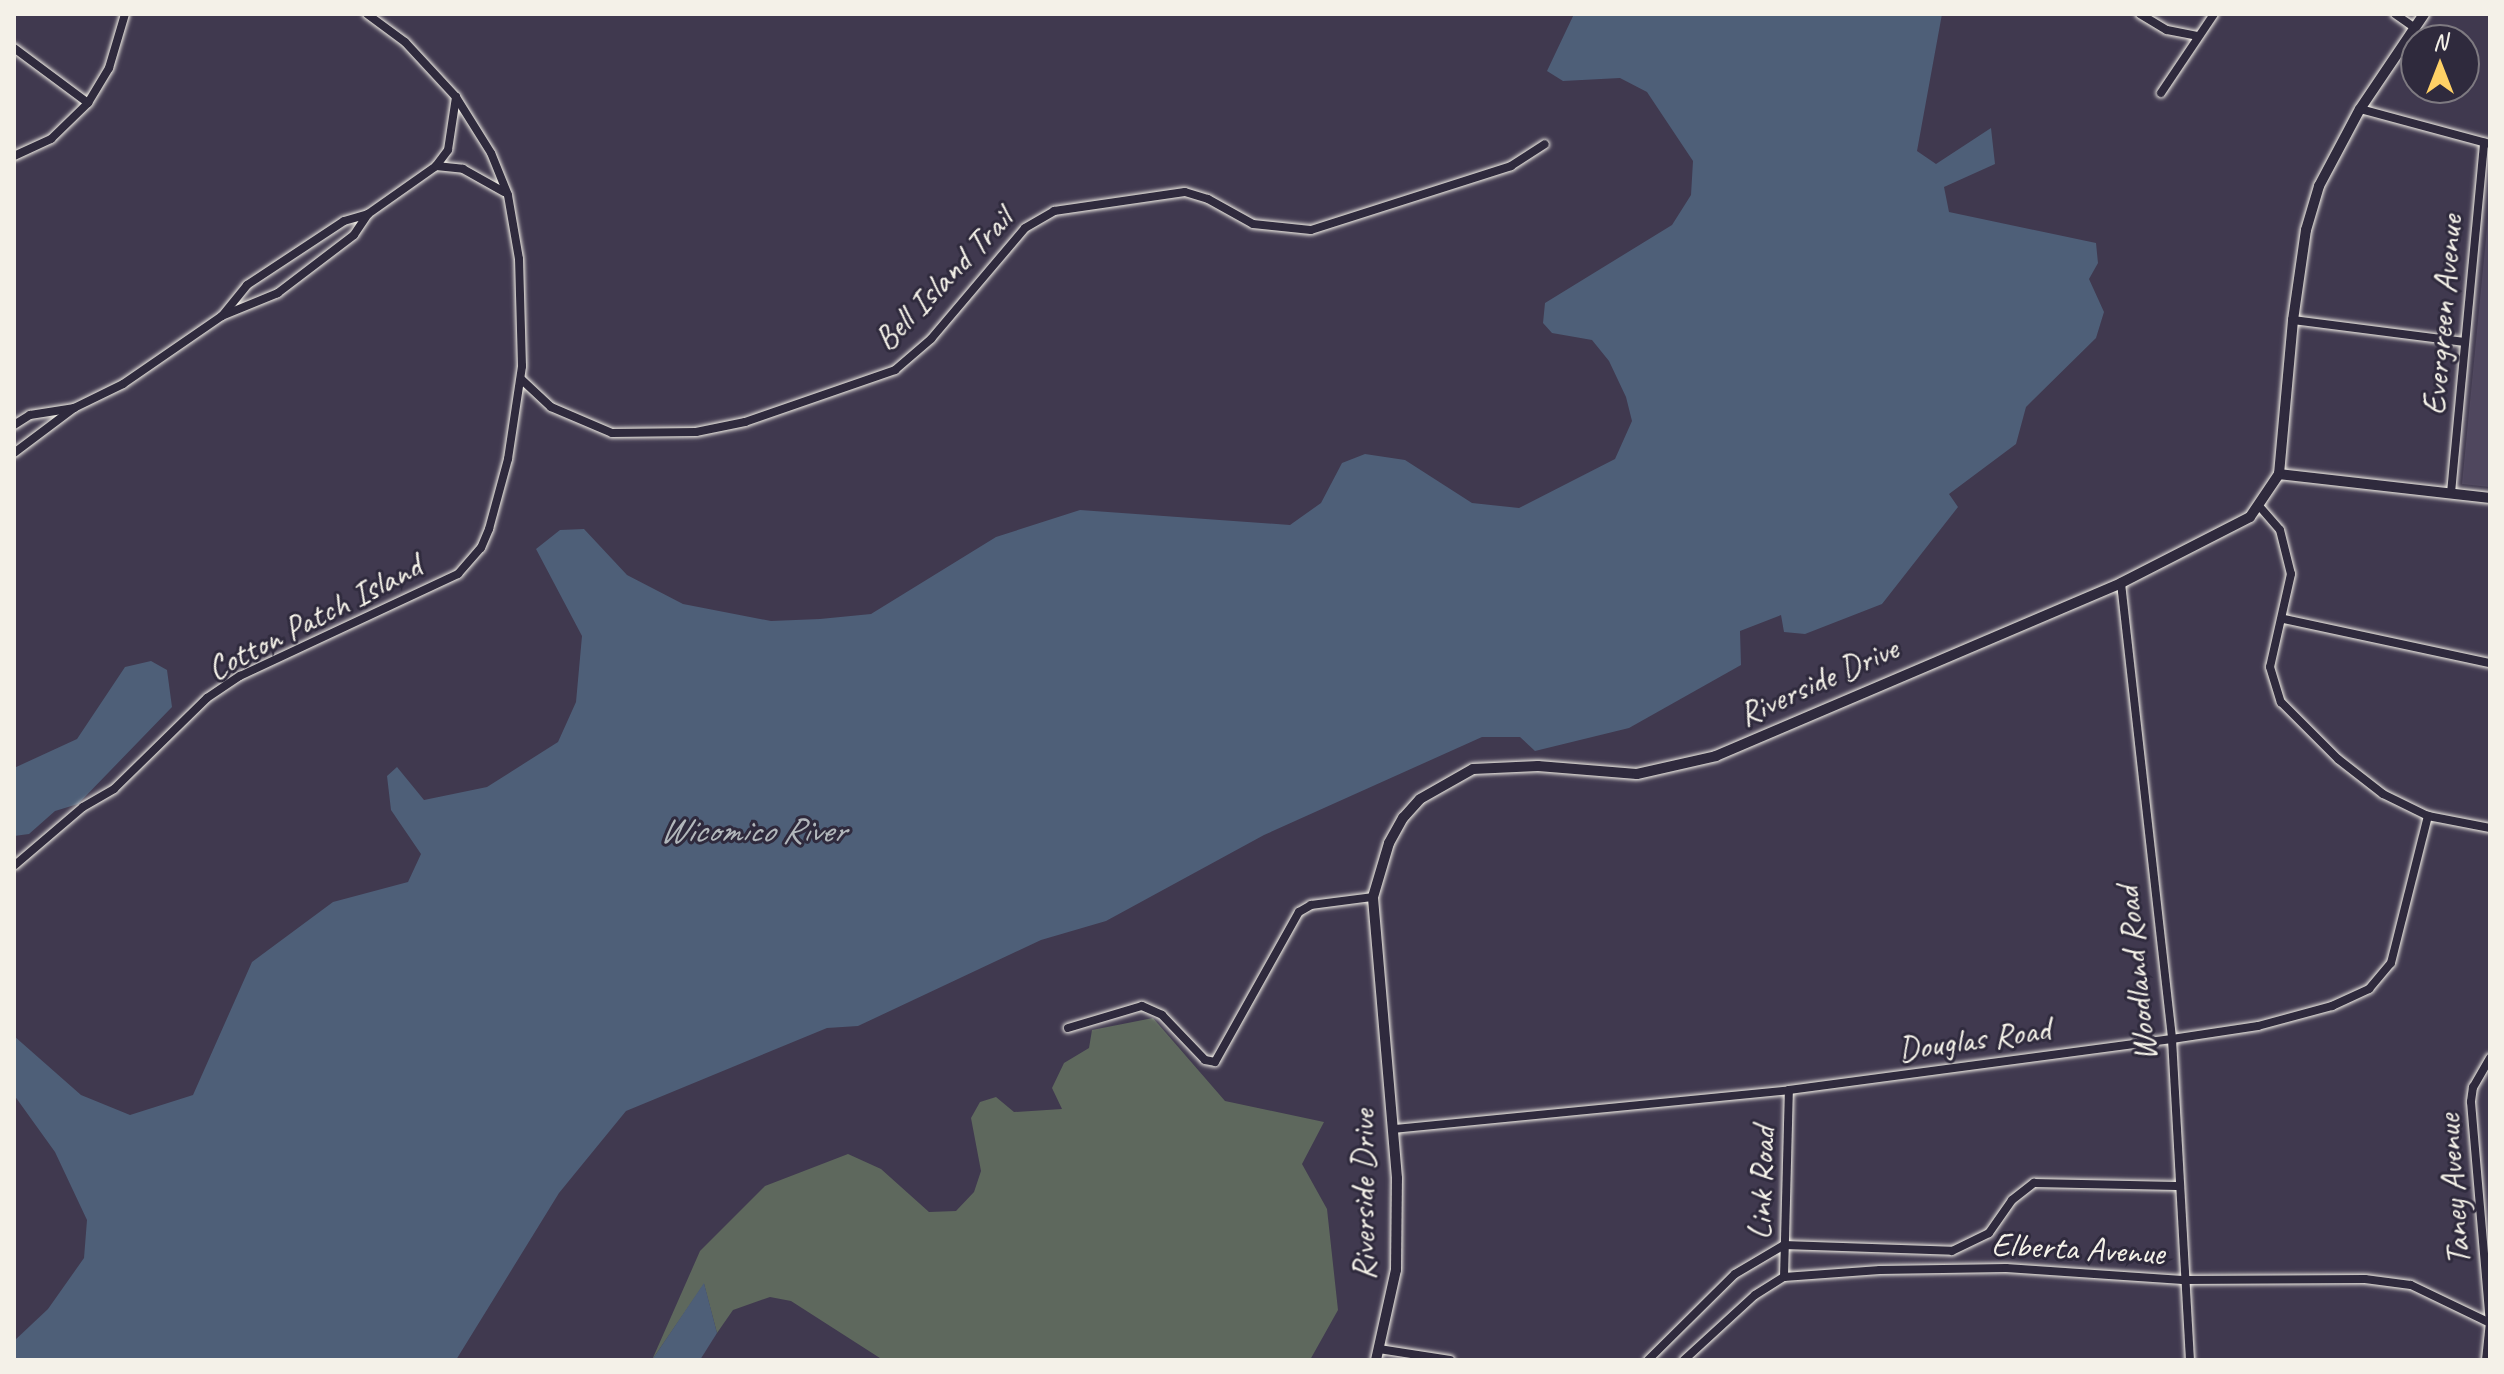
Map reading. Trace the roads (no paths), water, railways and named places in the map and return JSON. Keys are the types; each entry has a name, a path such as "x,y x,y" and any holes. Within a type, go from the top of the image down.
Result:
{"street":[{"path":"14,156 51,139 88,103 109,68 125,14"},
{"path":"367,14 405,42 456,97 491,153 508,195 519,259 521,379"},
{"path":"2140,14 2167,30 2198,36"},
{"path":"2161,93 2214,14"},
{"path":"14,48 88,103"},
{"name":"Riverside Drive","path":"1378,1354 1396,1270 1394,1129 1373,897 1389,843 1403,818 1420,799 1459,774 1492,766 1637,774 1672,770 1716,756 2121,583 2237,524 2260,507 2279,474 2293,320 2306,230 2319,186 2360,109 2400,50"},
{"path":"222,316 247,285 344,221 368,214 436,166 448,150 455,127 456,97"},
{"path":"2360,109 2487,143"},
{"name":"Evergreen Avenue","path":"2451,493 2487,143"},
{"name":"Bell Island Trail","path":"521,379 551,407 612,433 696,432 745,422 895,370 931,339 1025,228 1054,211 1185,192 1208,199 1253,224 1311,230 1511,166 1545,144"},
{"path":"436,166 463,169 508,195"},
{"path":"14,453 74,408 123,384 222,316 278,293 354,235 368,214"},
{"path":"2293,320 2465,342"},
{"name":"Cotton Patch Island","path":"15,865 83,807 114,789 207,698 240,676 458,574 481,548 498,506 521,379"},
{"path":"14,425 30,415 74,408"},
{"path":"2279,474 2490,498"},
{"path":"2260,507 2287,548 2291,594 2270,667 2281,702 2360,777 2428,816 2490,828"},
{"name":"Woodland Road","path":"2121,583 2172,1039 2177,1186 2190,1360"},
{"path":"2284,619 2490,663"},
{"name":"Douglas Road","path":"1394,1129 1789,1090 2258,1026 2332,1006 2369,989 2391,963 2428,816"},
{"path":"1068,1028 1142,1006 1162,1015 1205,1060 1217,1059 1299,912 1311,905 1373,897"},
{"name":"Taney Avenue","path":"2486,1360 2490,1323 2471,1123 2473,1087 2490,1058"},
{"name":"Link Road","path":"1784,1277 1789,1090"},
{"path":"1648,1360 1735,1274 1784,1245 1952,1251 1989,1233 2012,1200 2034,1183 2177,1186"},
{"name":"Elberta Avenue","path":"1784,1277 2006,1268 2183,1280 2395,1282 2428,1291 2490,1323"},
{"path":"1684,1360 1755,1295 1784,1277"},
{"path":"1378,1354 1450,1360"}],"water":[{"name":"Wicomico River","path":"1574,14 1942,14 1917,151 1936,164 1991,128 1995,164 1944,187 1949,212 2096,243 2098,263 2089,279 2104,312 2096,338 2026,407 2016,444 1949,494 1958,507 1882,604 1805,634 1784,632 1781,615 1740,631 1741,665 1629,728 1535,751 1520,737 1482,737 1264,835 1106,921 1041,940 858,1026 827,1028 626,1111 559,1193 456,1360 14,1360 14,1341 48,1309 84,1258 87,1220 55,1152 14,1095 14,1036 81,1095 130,1115 193,1095 252,962 333,902 408,882 421,854 391,810 387,776 397,767 424,800 487,787 558,742 576,702 582,636 536,549 560,530 584,529 627,575 683,604 771,621 820,619 871,614 996,537 1080,510 1290,525 1321,503 1342,463 1365,454 1405,460 1472,503 1519,508 1615,459 1632,421 1626,397 1609,361 1592,340 1552,333 1543,323 1545,303 1672,225 1691,195 1693,161 1647,92 1620,78 1563,81 1547,71"},
{"path":"151,661 167,670 172,707 78,804 55,811 29,834 14,836 14,768 77,739 125,667"},
{"path":"704,1283 717,1333 700,1360 652,1360"}]}
